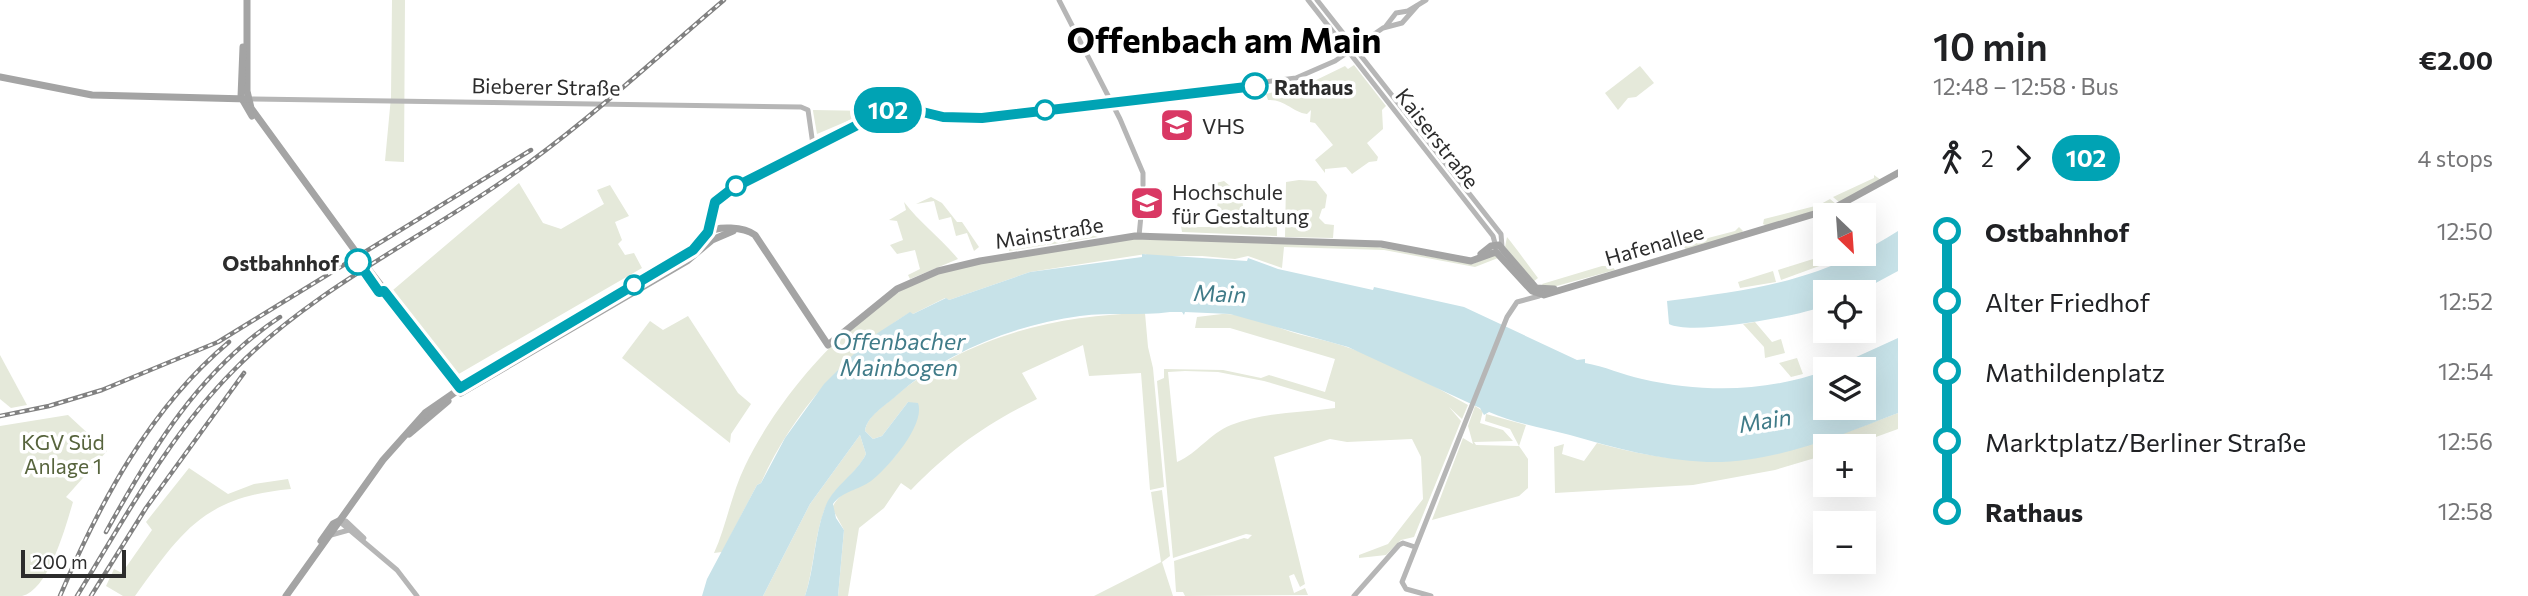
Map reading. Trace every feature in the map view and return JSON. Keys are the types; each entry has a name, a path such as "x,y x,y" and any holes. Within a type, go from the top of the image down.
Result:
{"main road":[{"path":"247,0 245,99 356,252"},
{"name":"Kaiserstraße","path":"1308,0 1352,50 1501,234 1498,245"},
{"name":"Kaiserstraße","path":"1317,0 1352,50"},
{"path":"1383,28 1402,23 1426,0"},
{"path":"1059,1 1066,18 1078,35 1143,173 1143,185"},
{"path":"706,245 714,205 729,191 787,162 813,145 885,111 902,107 948,117 982,118 1276,82 1314,72 1383,28 1396,13 1417,6"},
{"name":"Bieberer Straße","path":"0,77 93,95 801,107 808,110 813,145"},
{"path":"245,99 279,149"},
{"path":"256,114 263,99"},
{"name":"Hafenallee","path":"1519,297 1565,288 1780,225 1835,207 1898,173"},
{"path":"1139,236 1143,195"},
{"path":"398,442 461,390 688,254 708,232 740,229"},
{"path":"286,596 360,491 420,416 447,396 687,261 716,237 740,229"},
{"name":"Mainstraße","path":"740,229 755,235 828,345 897,289 938,271 980,261 1139,236 1381,244 1474,261 1498,245"},
{"path":"708,232 716,237"},
{"path":"1465,260 1498,245"},
{"name":"Kaiserstraße","path":"1498,245 1524,282 1535,292"},
{"name":"Kaiserstraße","path":"1498,245 1535,292"},
{"path":"369,270 461,390"},
{"path":"1431,596 1403,586 1415,547 1460,433 1524,282"},
{"path":"1513,304 1535,292"},
{"path":"446,373 447,396"},
{"path":"349,507 352,528"},
{"path":"339,521 352,528 403,575 417,596"},
{"path":"314,557 333,524 339,521"},
{"path":"331,535 352,528"},
{"path":"1354,596 1399,545 1403,543 1415,547"}],"green space":[{"path":"392,0 405,0 404,162 385,161 391,97"},
{"path":"1354,65 1386,106 1382,110 1383,129 1367,143 1378,157 1377,161 1369,162 1352,174 1346,167 1325,169 1325,173 1315,160 1333,145 1315,123 1310,122 1311,110 1307,114 1302,113 1279,101 1268,100 1266,94 1310,83 1345,66 1348,69"},
{"path":"1640,66 1654,83 1636,97 1628,98 1618,110 1605,93"},
{"path":"813,110 871,111 817,134"},
{"path":"1874,175 1881,180 1839,202 1833,197 1874,178"},
{"path":"1224,181 1241,195 1245,216 1251,222 1277,223 1277,236 1182,232 1180,220 1191,227 1209,227 1215,220 1219,195 1212,184"},
{"path":"1316,181 1327,195 1325,208 1319,218 1325,224 1334,225 1333,238 1285,237 1286,182"},
{"path":"519,183 543,223 561,229 604,204 597,190 610,185 629,216 615,222 622,240 618,244 625,255 634,253 642,268 457,375 393,290"},
{"path":"931,197 942,203 957,222 962,222 979,247 974,251 967,233 956,236 951,217 939,220 934,201 916,204"},
{"path":"904,202 958,259 910,279 908,275 920,269 915,250 897,254 890,245 903,240 897,221 889,220 906,210"},
{"path":"1813,207 1813,211 1767,226 1763,224 1764,219"},
{"path":"1739,227 1743,231 1740,234 1687,250 1681,245 1735,231"},
{"path":"1041,231 1046,245 1009,251 1009,244"},
{"path":"1091,235 1098,237 1047,245 1047,240"},
{"path":"1507,237 1538,278 1533,282 1505,247"},
{"path":"1134,239 1371,246 1473,264 1495,254 1498,258 1475,267 1384,250 1284,247 1282,268 1248,256 1235,259 1146,254 1030,272 949,300 945,298 913,314 909,313 886,328 823,387 788,433 722,552 714,553 745,466 779,408 826,351 853,325 882,303 911,285 941,273 1013,257"},
{"path":"1813,259 1813,266 1819,266 1781,280 1778,270"},
{"path":"1602,266 1612,266 1615,270 1553,287 1544,287 1542,284"},
{"path":"1773,271 1776,282 1740,288 1738,282"},
{"path":"1145,313 1164,487 1150,490 1141,373 1089,376 1083,345 1022,373 1037,399 970,438 911,490 901,483 884,508 859,528 848,596 838,596 844,530 832,508 847,491 895,456 904,436 908,402 882,436 873,439 865,431 879,409 919,378 948,360 1010,334 1076,319"},
{"path":"1222,314 1244,316 1331,342 1372,356 1468,405 1462,419 1449,407 1461,421 1414,537 1401,540 1386,555 1359,558 1359,555 1388,544 1423,499 1421,457 1412,439 1347,442 1330,439 1274,457 1305,584 1300,587 1294,574 1289,576 1294,593 1305,588 1308,595 1185,596 1183,592 1176,592 1174,561 1248,539 1252,535 1246,534 1173,558 1157,381 1164,378 1164,369 1223,370 1261,378 1269,375 1325,392 1335,359 1230,328 1195,328 1197,317","holes":["1168,372 1218,372 1264,381 1335,402 1335,408 1269,415 1231,425 1177,462"]},
{"path":"688,316 738,393 751,404 731,434 730,443 622,358 650,321 663,330"},
{"path":"1755,322 1772,342 1781,339 1785,353 1765,358 1764,347 1743,324"},
{"path":"0,355 27,405 11,408 0,399"},
{"path":"1797,358 1803,374 1791,377 1779,363"},
{"path":"1475,406 1483,411 1480,423 1503,430 1513,441 1474,442 1476,445 1519,446 1528,459 1528,488 1519,496 1432,520 1463,438 1473,444 1468,426"},
{"path":"1898,413 1898,429 1876,437 1876,434 1841,434"},
{"path":"1486,414 1526,425 1519,446 1510,429 1485,421"},
{"name":"KGV Süd Anlage 1","path":"68,415 107,451 66,497 73,502 70,512 55,555 40,582 32,591 22,596 0,596 0,426"},
{"path":"860,435 866,454 833,495 824,511 805,596 763,596 810,504"},
{"path":"1597,443 1679,459 1715,460 1785,450 1813,443 1813,459 1775,470 1693,485 1555,493 1554,447 1564,444 1562,454 1584,461"},
{"path":"189,468 228,494 254,484 288,479 291,489 237,500 198,521 167,553 135,596 123,596 106,586 114,569 122,573 152,530 146,522"},
{"path":"1162,490 1170,556 1162,562 1173,596 1094,596 1161,562 1151,492"}],"water":[{"path":"1898,231 1898,271 1876,283 1876,280 1813,280 1813,309 1721,326 1699,328 1669,324 1667,301 1760,287 1830,266 1876,266 1876,244"},
{"path":"1142,254 1247,261 1248,258 1278,269 1464,307 1577,360 1585,359 1585,363 1665,384 1735,388 1780,383 1813,375 1813,420 1876,420 1876,357 1856,357 1898,338 1898,413 1843,434 1813,434 1813,444 1756,458 1707,462 1672,459 1637,453 1489,412 1484,415 1480,408 1348,347 1230,314 1185,312 1184,315 1182,312 1170,312 1080,316 1030,326 959,354 916,380 873,416 865,431 873,439 882,436 908,402 918,403 919,412 911,433 887,466 871,481 841,496 833,504 836,518 844,530 838,596 805,596 826,505 866,454 860,435 810,504 763,596 702,596 707,579 785,438 824,384 870,338 910,312 913,314 946,298 949,300 1030,272 1142,257"}],"tunnel":[{"path":"356,252 369,270"}],"railway":[{"path":"77,596 168,450 211,395 264,342 329,292 532,161 588,117 724,0"},
{"path":"0,416 49,406 102,390 218,342 531,150"},
{"path":"106,532 141,471 201,387 251,338 280,317"},
{"path":"60,596 92,526 130,458 175,396 229,342"},
{"path":"91,596 146,508 244,373"}],"bus line":[{"name":"102","path":"358,262 379,292 384,291 453,383 460,388 693,250 708,232 715,202 733,188 787,162 824,139 891,108 902,107 943,117 982,118 1119,99 1255,86"}],"place":[{"name":"Rathaus","path":"1255,86"},
{"name":"VHS","path":"1177,125"},
{"name":"Hochschule für Gestaltung","path":"1147,203"},
{"name":"Ostbahnhof","path":"358,262"}],"district":[{"name":"Offenbach am Main","path":"1224,38"}],"water label":[{"name":"Main","path":"1220,293"},
{"name":"Offenbacher Mainbogen","path":"899,354"},
{"name":"Main","path":"1765,420"}]}
